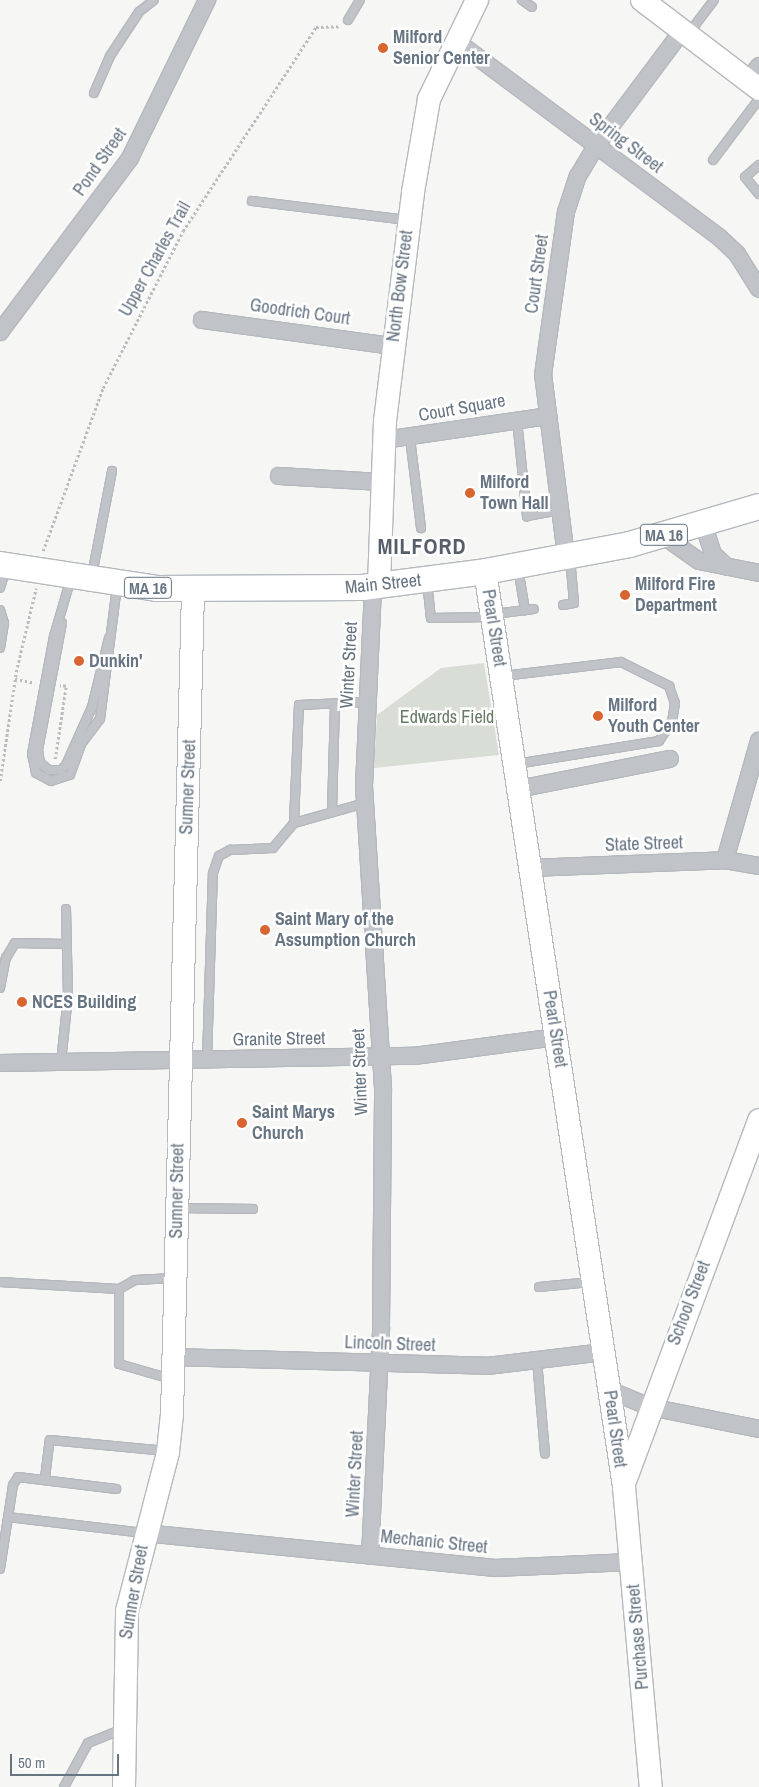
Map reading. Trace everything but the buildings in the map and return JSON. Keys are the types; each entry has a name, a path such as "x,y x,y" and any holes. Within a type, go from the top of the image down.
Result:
{"main road":[{"name":"Main Street","path":"2,572 117,585 193,590 376,586 485,571 568,556 662,535 759,506"}],"street":[{"name":"Pond Street","path":"0,332 130,158 208,0"},
{"name":"North Bow Street","path":"376,586 381,482 392,346 409,220 430,99 477,0"},
{"path":"648,2 685,33 756,84"},
{"name":"Court Street","path":"568,556 543,376 566,212 578,176 596,146 685,33"},
{"name":"Spring Street","path":"456,41 720,238 737,254 759,289"},
{"name":"Goodrich Court","path":"202,320 392,346"},
{"name":"Court Square","path":"384,440 410,438 517,419 548,416"},
{"path":"279,476 381,482"},
{"path":"703,523 713,554 727,567"},
{"path":"662,535 694,559 759,573"},
{"name":"Pearl Street","path":"485,571 624,1487"},
{"name":"Winter Street","path":"370,1556 380,1364 381,1057 365,803 366,702 376,586"},
{"name":"Sumner Street","path":"125,1787 125,1624 144,1533 168,1452 173,1380 193,590"},
{"path":"725,860 759,741"},
{"path":"518,789 670,759"},
{"name":"State Street","path":"530,868 725,860 759,866"},
{"name":"Granite Street","path":"0,1063 381,1057 441,1054 556,1037"},
{"name":"School Street","path":"624,1487 650,1407 759,1120"},
{"name":"Lincoln Street","path":"173,1357 487,1366 604,1352"},
{"path":"609,1390 650,1407 759,1429"},
{"name":"Purchase Street","path":"624,1487 651,1787"},
{"name":"Mechanic Street","path":"144,1533 528,1570 631,1562"}],"lane":[{"path":"94,93 110,56 140,12 154,0"},
{"path":"348,20 360,0"},
{"path":"522,0 532,7"},
{"path":"685,33 714,0"},
{"path":"713,160 756,84"},
{"path":"759,165 745,177 759,194"},
{"path":"252,201 409,220"},
{"path":"517,419 528,516 563,510"},
{"path":"410,438 421,528"},
{"path":"112,471 81,580 54,636 32,754 34,770 47,780 70,775 81,744 100,719 117,585"},
{"path":"563,605 574,603 568,556"},
{"path":"518,565 525,610"},
{"path":"427,579 431,618 492,616 534,609"},
{"path":"0,610 4,623 0,648"},
{"path":"63,619 38,750 46,768 61,770 66,765 92,707 109,638"},
{"path":"501,676 621,662 669,686 674,703 672,721 659,742 514,764"},
{"path":"294,823 299,705 366,702"},
{"path":"332,810 335,704"},
{"path":"207,1060 215,865 226,850 273,848 294,823 332,810 365,803"},
{"path":"61,1062 68,1004 66,909"},
{"path":"0,988 6,958 15,943 66,944"},
{"path":"39,1001 68,1004"},
{"path":"177,1208 253,1209"},
{"path":"0,1282 119,1290 135,1280 175,1278"},
{"path":"539,1286 593,1281"},
{"path":"119,1290 119,1364 173,1380"},
{"path":"537,1360 545,1454"},
{"path":"45,1478 50,1440 168,1452"},
{"path":"0,1569 16,1479 45,1478 116,1488"},
{"path":"8,1517 144,1533"},
{"path":"64,1787 88,1743 126,1728"}],"path":[{"name":"Upper Charles Trail","path":"41,556 103,388 183,231 316,27 340,26 348,20"},
{"path":"0,780 16,672 35,589"}],"green space":[{"name":"Edwards Field","path":"484,663 499,755 374,768 377,715 441,668"}],"place":[{"name":"Milford Senior Center","path":"383,48"},
{"name":"Milford Town Hall","path":"470,493"},
{"name":"Milford Fire Department","path":"625,595"},
{"name":"Dunkin'","path":"79,661"},
{"name":"Milford Youth Center","path":"598,716"},
{"name":"Saint Mary of the Assumption Church","path":"265,930"},
{"name":"NCES Building","path":"22,1002"},
{"name":"Saint Marys Church","path":"242,1123"}],"district":[{"name":"MILFORD","path":"422,547"}]}
